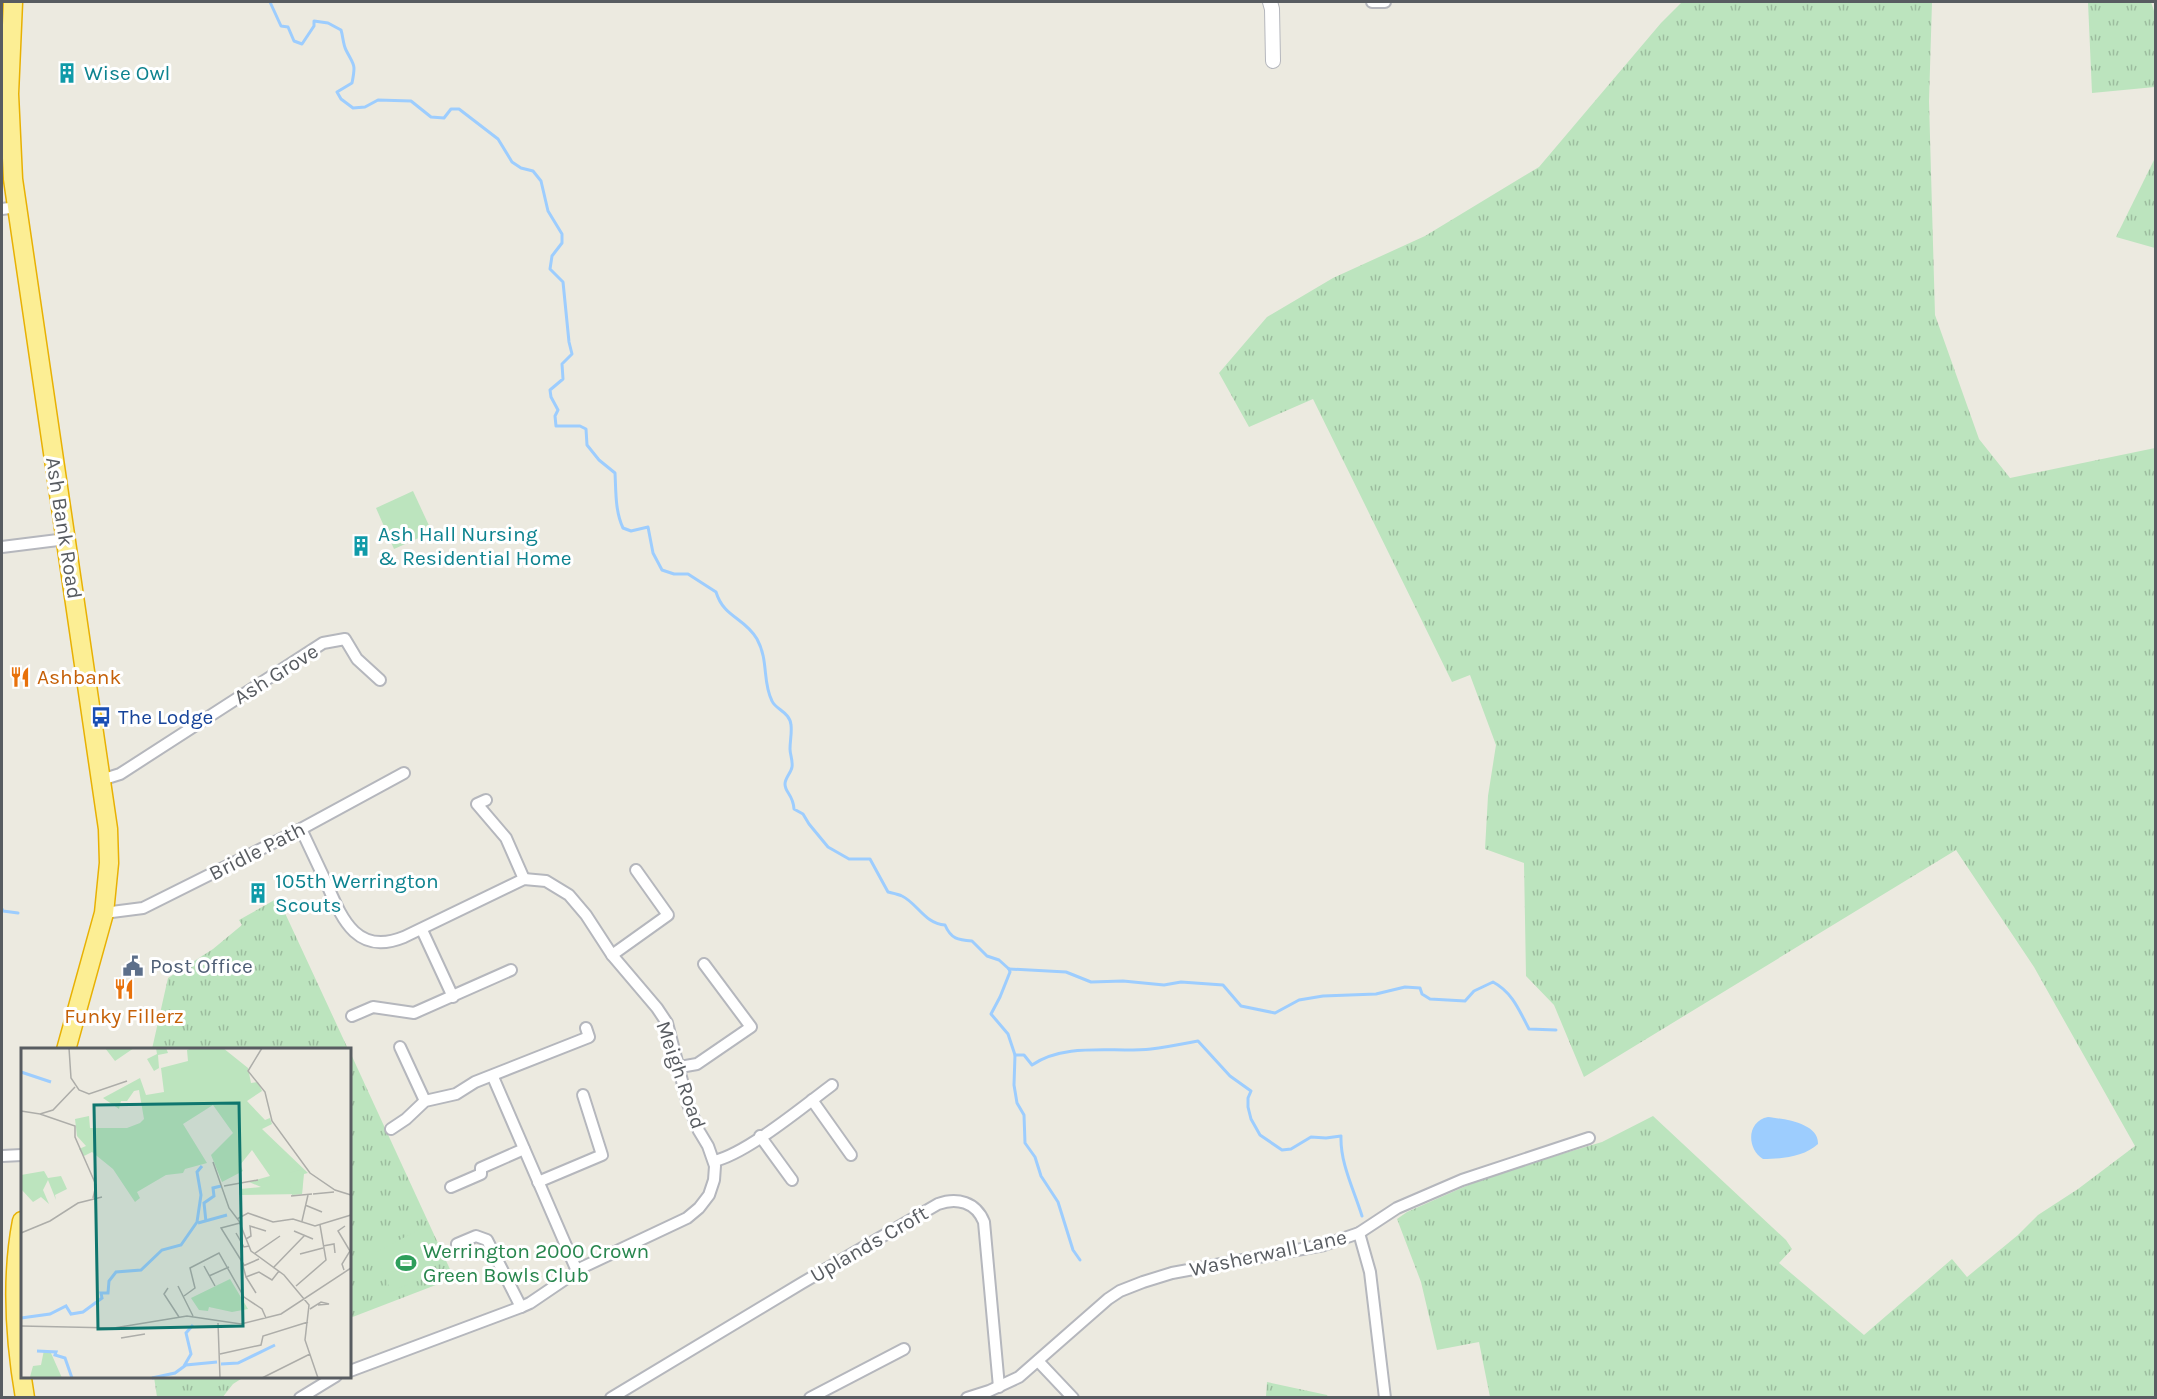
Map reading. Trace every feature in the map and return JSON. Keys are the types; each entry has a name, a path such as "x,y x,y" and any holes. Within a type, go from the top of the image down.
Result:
{"highway":[{"name":"Ash Bank Road","path":"13,2 9,94 11,151 9,208 66,539 108,829 109,863 104,913 67,1048"},
{"path":"21,1231 16,1303 21,1365"},
{"path":"23,1378 25,1398"}],"street":[{"path":"1270,2 1273,61"},
{"path":"1372,2 1385,2"},
{"path":"2,547 66,539"},
{"name":"Ash Grove","path":"101,780 120,774 323,643 345,639 357,659 380,680"},
{"name":"Bridle Path","path":"104,913 143,908 301,829 404,773"},
{"path":"301,829 342,918 354,933 373,941 389,942 422,930 524,879 506,838 477,804 486,800"},
{"path":"612,955 668,915 636,870"},
{"name":"Meigh Road","path":"524,879 546,881 569,895 586,915 612,955 657,1008 667,1023 688,1104 714,1161"},
{"path":"422,930 453,997"},
{"path":"680,1067 697,1064 751,1027 704,964"},
{"path":"352,1016 373,1007 414,1013 511,970"},
{"path":"391,1129 406,1119 425,1101 456,1094 475,1082 493,1077 589,1037 586,1028"},
{"path":"400,1047 425,1101"},
{"path":"493,1077 577,1271"},
{"path":"351,1371 530,1303 577,1271 693,1214 704,1202 712,1187 715,1172 714,1161 724,1158 760,1136 832,1085"},
{"path":"538,1182 602,1155 583,1095"},
{"path":"812,1100 851,1155"},
{"path":"760,1136 792,1180"},
{"name":"Washerwall Lane","path":"967,1398 1019,1377 1120,1291 1143,1282 1205,1267 1324,1245 1359,1233 1397,1208 1462,1180 1589,1138"},
{"path":"451,1186 481,1174 481,1168 524,1149"},
{"path":"2,1156 21,1155"},
{"name":"Uplands Croft","path":"611,1398 938,1204 954,1200 965,1202 975,1208 984,1222 999,1387"},
{"path":"1359,1233 1370,1272 1385,1398"},
{"path":"457,1244 476,1236 488,1240 521,1307"},
{"path":"810,1398 904,1349"},
{"path":"1038,1361 1073,1398"},
{"path":"300,1398 334,1378"}],"green space":[{"path":"1682,2 1932,2 1929,101 1935,315 1979,439 2010,478 2155,448 2155,1397 1490,1397 1479,1342 1437,1350 1421,1282 1397,1219 1407,1212 1475,1182 1602,1142 1653,1116 1786,1240 1792,1249 1779,1263 1864,1335 1952,1259 1967,1277 2018,1235 2038,1215 2078,1189 2135,1146 2034,967 1956,850 1584,1077 1554,1005 1526,976 1524,863 1485,849 1488,796 1496,745 1470,675 1452,682 1313,399 1249,427 1219,373 1267,317 1333,278 1425,236 1539,167 1661,23"},
{"path":"2088,2 2151,2 2155,14 2155,87 2092,93"},
{"path":"2155,158 2155,248 2116,237"},
{"path":"413,491 432,532 394,549 376,508"},
{"path":"278,898 348,1048 152,1048 168,978 213,949 242,925 239,920"},
{"path":"351,1054 454,1278 351,1318"},
{"name":"Werrington 2000 Crown Green Bowls Club","path":"420,1229 436,1274 391,1291 375,1253"},
{"path":"154,1378 242,1378 233,1384 222,1398 157,1397"},
{"path":"1267,1382 1327,1395 1328,1397 1266,1397"}],"water":[{"path":"1768,1117 1799,1123 1807,1127 1817,1137 1818,1144 1806,1152 1785,1158 1763,1159 1754,1148 1751,1135 1756,1124"}],"waterway":[{"path":"270,2 281,26 288,27 294,41 302,44 314,26 314,21 328,23 341,30 345,48 354,65 354,72 352,83 337,92 341,99 353,108 365,107 378,100 411,101 431,117 444,118 451,109 459,109 498,139 512,162 521,168 533,171 541,181 548,211 562,234 562,243 552,256 550,269 563,282 572,354 562,364 563,379 550,390 558,410 555,416 556,426 580,426 586,429 587,445 599,460 615,473 617,508 623,528 631,531 648,527 653,553 662,570 674,574 688,574 716,592 724,607 757,639 763,655 767,686 772,701 790,721 792,765 785,784 794,809 803,814 828,847 849,859 870,859 888,892 907,899 932,921 945,925 952,936 972,941 987,956 999,960 1009,969"},
{"path":"2,909 18,913"},
{"path":"1009,969 1066,972 1091,982 1123,981 1164,985 1181,982 1223,985 1241,1006 1275,1013 1299,1000 1323,996 1376,994 1405,987 1420,988 1422,994 1430,999 1465,1001 1474,991 1493,982 1510,996 1529,1029 1556,1030"},
{"path":"1009,969 1010,972 991,1014 1008,1034 1015,1055 1014,1085 1017,1103 1024,1115 1025,1143 1035,1157 1041,1176 1058,1202 1073,1250 1080,1260"},
{"path":"1015,1055 1024,1055 1032,1065 1060,1053 1151,1049 1198,1041 1230,1076 1251,1091 1248,1098 1251,1119 1260,1135 1282,1150 1291,1149 1311,1137 1341,1136 1345,1166 1362,1216"}],"place":[{"name":"Wise Owl","path":"67,73"},
{"name":"Ash Hall Nursing & Residential Home","path":"361,546"},
{"name":"Ashbank","path":"20,677"},
{"name":"The Lodge","path":"101,717"},
{"name":"105th Werrington Scouts","path":"258,893"},
{"name":"Post Office","path":"133,966"},
{"name":"Funky Fillerz","path":"124,989"},
{"name":"Werrington 2000 Crown Green Bowls Club","path":"406,1263"}]}
